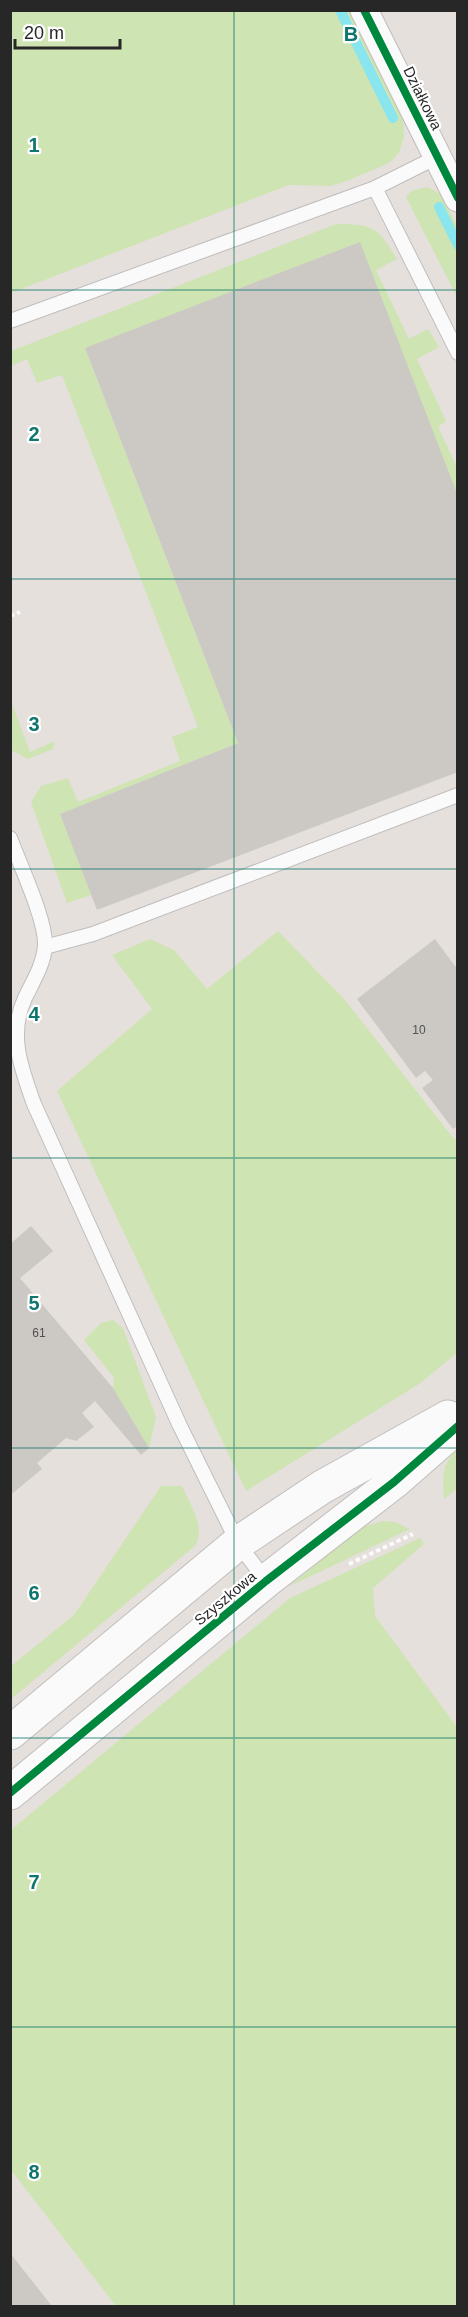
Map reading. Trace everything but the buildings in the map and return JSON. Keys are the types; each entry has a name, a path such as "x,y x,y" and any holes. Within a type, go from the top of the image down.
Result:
{"street":[{"name":"Działkowa","path":"364,10 458,198"},
{"path":"10,1733 238,1543 322,1487 458,1412"},
{"name":"Szyszkowa","path":"10,1793 266,1581 394,1482 458,1426"}],"lane":[{"path":"10,321 375,188 437,157"},
{"path":"375,188 458,353"},
{"path":"45,947 93,934 458,795"},
{"path":"10,838 45,929 42,965 18,1014 16,1031 19,1061 34,1104 180,1426 238,1543 266,1581"}],"path":[{"path":"10,616 20,612"}],"green space":[{"path":"11,11 351,11 403,113 404,137 399,153 389,163 347,181 330,186 289,185 11,293"},
{"path":"427,187 441,194 457,226 457,297 406,197 411,191"},
{"path":"336,224 367,227 385,240 397,259 376,270 409,339 428,329 439,347 417,359 446,421 438,427 457,467 457,496 85,348 238,743 61,814 91,895 67,903 31,802 41,786 68,778 78,802 180,761 172,737 198,727 62,375 37,383 27,359 11,366 11,351"},
{"path":"11,701 30,752 55,741 53,749 28,759 11,750"},
{"path":"278,931 345,1000 454,1139 457,1138 457,1353 419,1384 246,1491 57,1091 152,1009 112,955 150,939 174,950 207,989"},
{"path":"113,1320 123,1328 156,1417 149,1448 113,1388 114,1378 84,1340 101,1323"},
{"path":"457,1450 457,1489 444,1499 443,1478 446,1466"},
{"path":"161,1486 182,1486 198,1523 196,1545 11,1699 11,1666 74,1615"},
{"path":"383,1521 395,1522 410,1529 288,1587 362,1527"},
{"path":"420,1538 424,1544 373,1588 375,1616 457,1727 457,2306 116,2306 11,2170 11,1830 290,1598"}],"waterway":[{"path":"340,10 393,118"},
{"path":"439,207 458,245"}],"cycle path":[{"path":"364,10 458,198"},
{"path":"10,1793 266,1581 394,1482 458,1426"}]}
